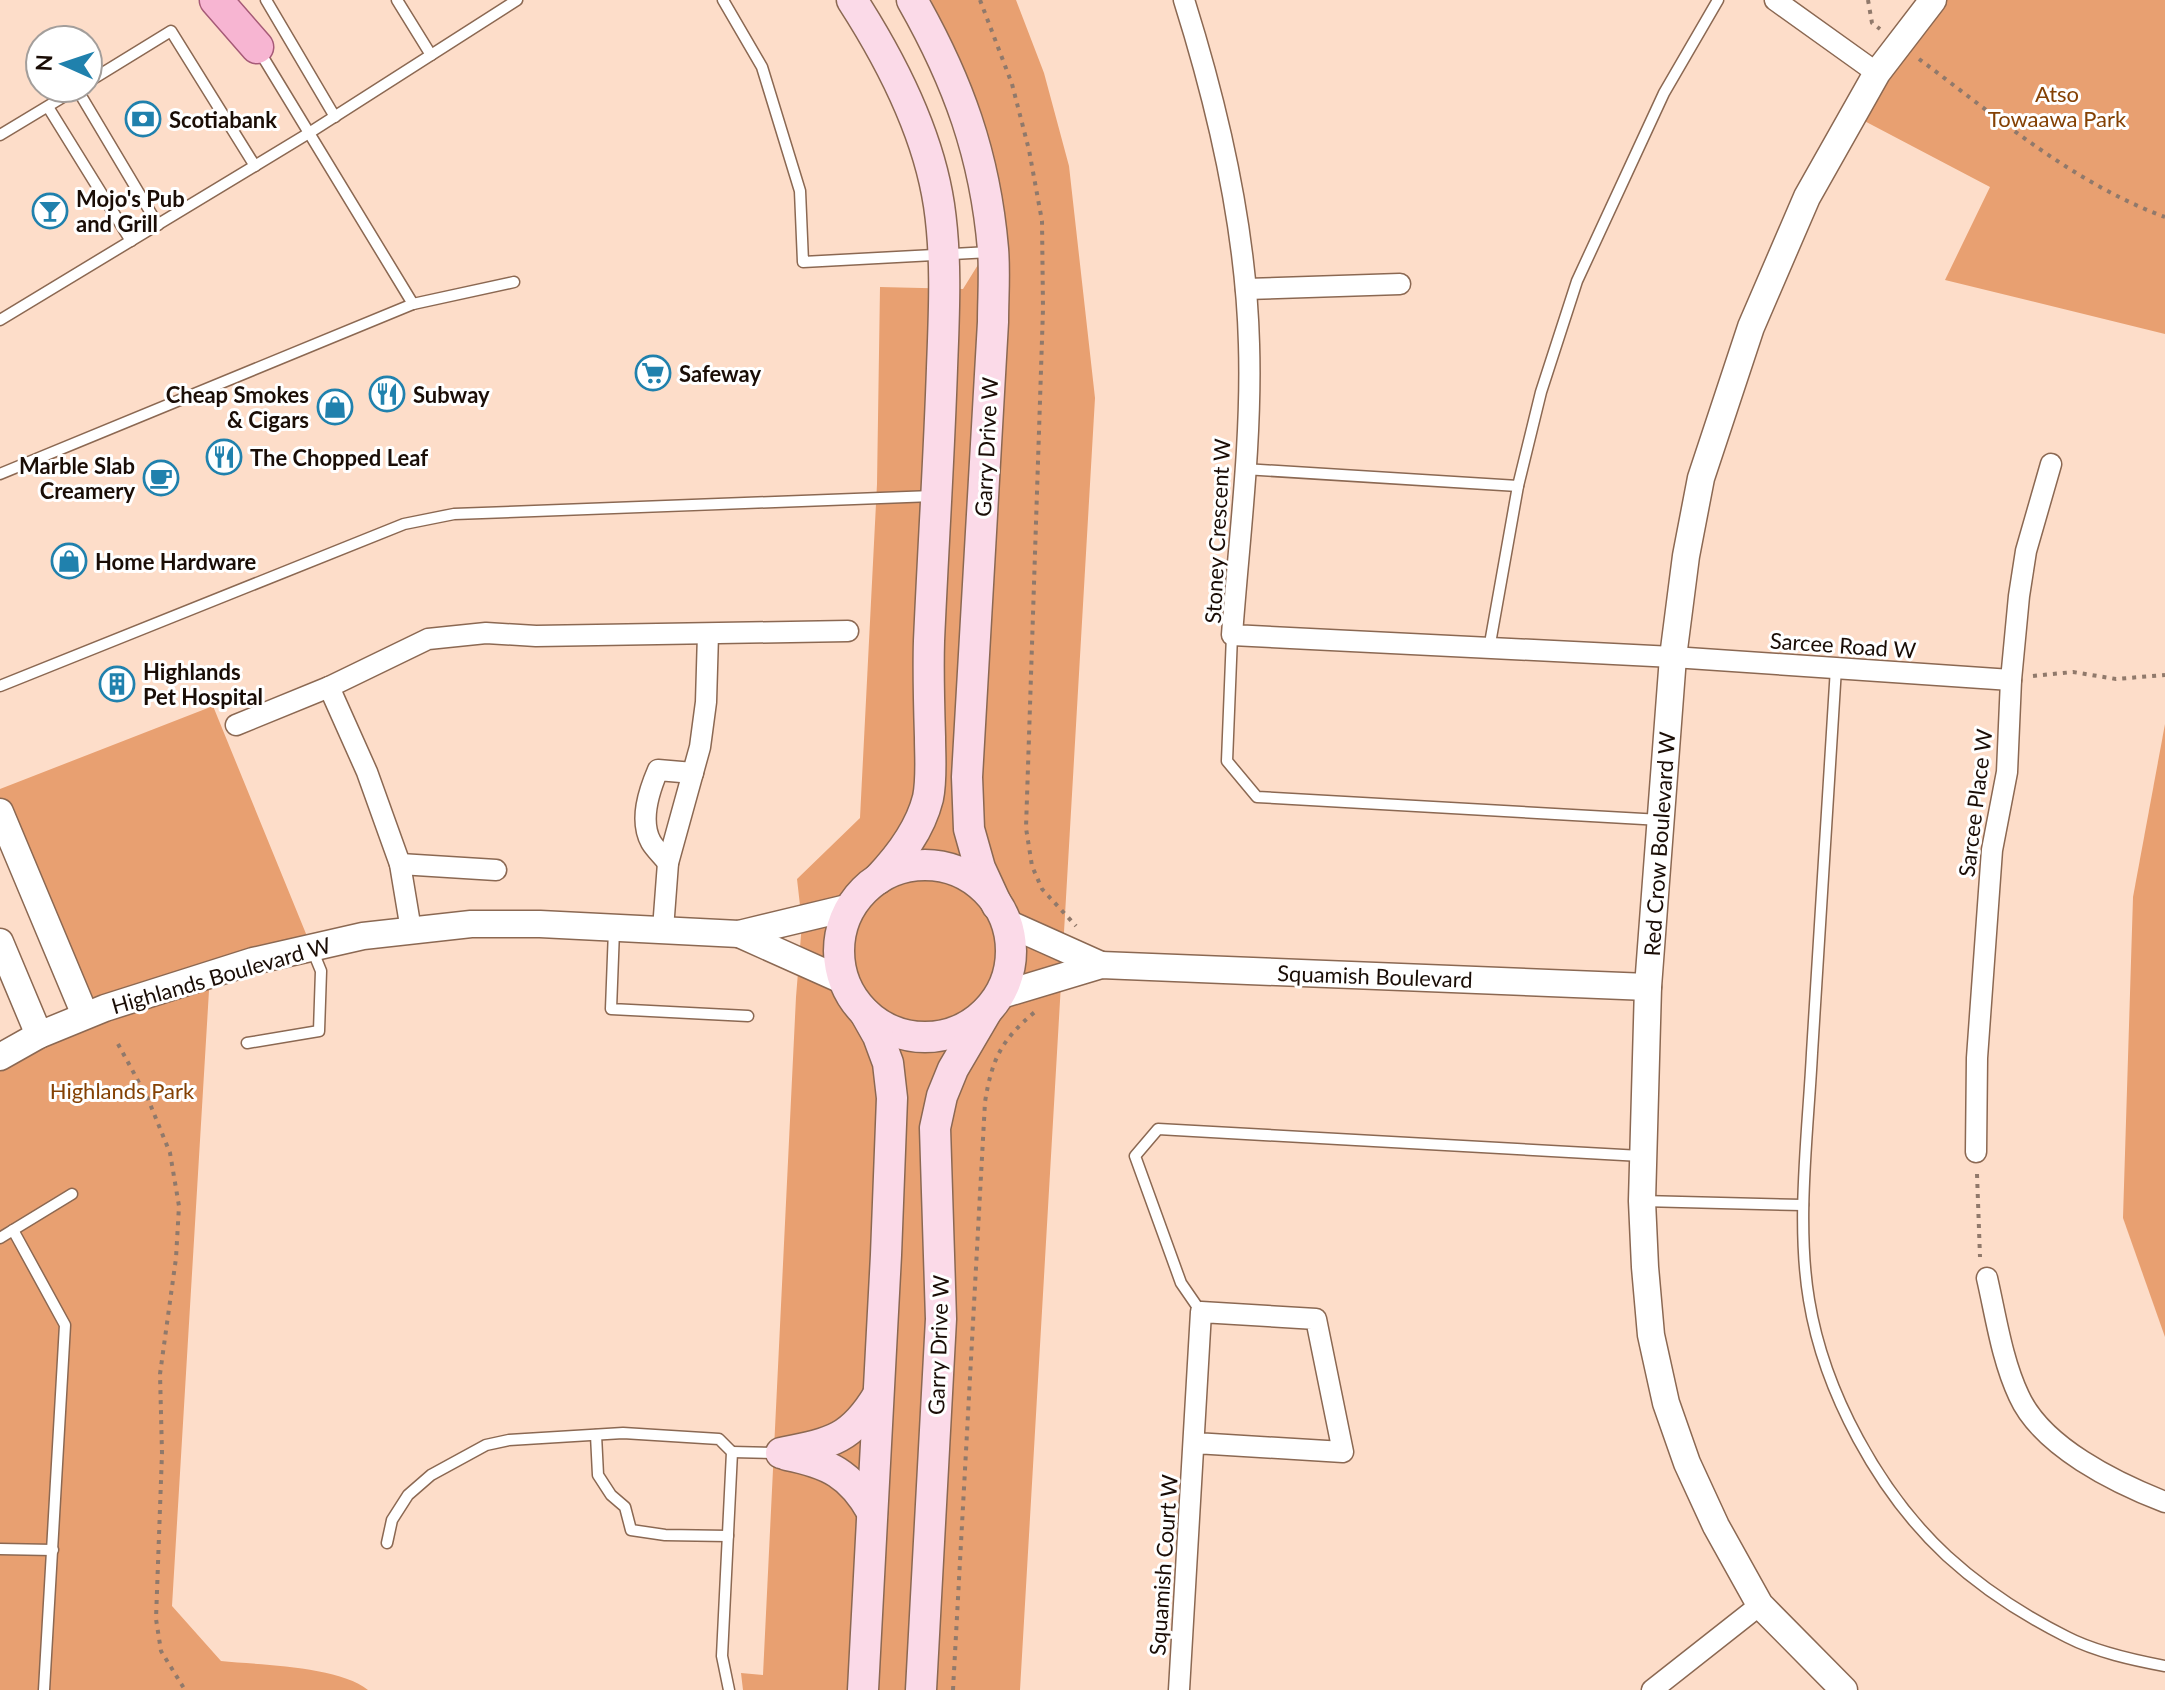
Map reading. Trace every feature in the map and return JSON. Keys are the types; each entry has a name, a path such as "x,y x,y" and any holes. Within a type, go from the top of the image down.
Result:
{"main road":[{"path":"216,0 257,47"},
{"path":"234,0 257,47"},
{"path":"852,0 889,61 928,158 939,204 944,256 929,645 931,767 928,797 918,825 901,855 851,907 843,924 840,962 844,981 853,999 880,1025 898,1033 926,1037 954,1032 972,1023 992,1004 1006,978 1010,940 1001,913 985,890 952,870 914,866 878,879"},
{"name":"Garry Drive W","path":"912,0 939,48 963,101 987,198 993,252 993,322 967,777 969,829 980,868 1001,913"},
{"name":"Garry Drive W","path":"921,1690 941,1319 935,1128 942,1096 953,1069 992,1004"},
{"path":"863,1690 892,1098 888,1063 865,1013"},
{"path":"781,1453 818,1446 842,1437 863,1420 878,1395"},
{"path":"781,1453 817,1461 842,1474 860,1490 872,1512"}],"street":[{"name":"Stoney Crescent W","path":"1184,0 1208,79 1226,157 1246,289 1250,395 1232,635 1673,657"},
{"path":"1775,0 1877,73"},
{"name":"Red Crow Boulevard W","path":"1844,1690 1760,1605 1716,1526 1687,1463 1666,1403 1651,1335 1642,1201 1648,987 1673,657 1686,556 1701,478 1751,327 1807,197 1877,73 1933,0"},
{"path":"1246,289 1400,284"},
{"name":"Sarcee Place W","path":"1976,1152 1977,1058 1992,850 2007,772 2011,680 2026,551 2051,464"},
{"path":"236,725 329,687 428,639 486,633 536,636 848,631"},
{"path":"663,929 668,863 700,747 706,702 708,634"},
{"name":"Sarcee Road W","path":"1673,657 2011,680"},
{"path":"329,687 367,772 400,864 411,930"},
{"path":"668,863 650,841 646,818 650,789 658,770 693,773"},
{"path":"0,812 85,1015"},
{"path":"400,864 496,870"},
{"name":"Highlands Boulevard W","path":"0,1057 39,1035 85,1015 210,974 311,946 471,924 739,934 851,907"},
{"name":"Squamish Boulevard","path":"1001,913 1101,965"},
{"name":"Highlands Boulevard W","path":"739,934 844,981"},
{"path":"0,942 39,1035"},
{"name":"Squamish Boulevard","path":"992,1004 1101,965 1648,987"},
{"path":"1987,1278 2019,1399 2045,1432 2080,1460 2125,1486 2165,1502"},
{"path":"1195,1443 1343,1452 1316,1319 1201,1312"},
{"name":"Squamish Court W","path":"1179,1690 1201,1312"},
{"path":"1652,1690 1760,1605"}],"lane":[{"path":"266,0 335,117"},
{"path":"397,0 431,55"},
{"path":"0,320 335,117 517,0"},
{"path":"723,0 762,67 800,191 803,262 993,252"},
{"path":"1489,650 1518,486 1541,392 1577,281 1664,93 1718,0"},
{"path":"104,72 171,31 255,166"},
{"path":"257,47 413,304"},
{"path":"0,135 53,104"},
{"path":"87,104 158,225"},
{"path":"48,107 131,241"},
{"path":"0,474 413,304 514,282"},
{"path":"1244,469 1518,486"},
{"path":"0,686 417,521 470,513 937,496"},
{"path":"1232,635 1227,761 1257,797 1661,820"},
{"path":"1836,668 1803,1205 1809,1299 1824,1365 1851,1429 1895,1496 1947,1556 2002,1599 2069,1639 2165,1666"},
{"path":"614,928 611,1009 748,1016"},
{"path":"247,1043 319,1031 321,971 311,946"},
{"path":"1201,1312 1181,1283 1135,1156 1158,1129 1644,1156"},
{"path":"0,1238 72,1194"},
{"path":"1642,1201 1803,1205"},
{"path":"13,1230 65,1325 44,1690"},
{"path":"387,1543 392,1520 408,1495 431,1475 486,1445 509,1440 623,1433 719,1439 732,1452 781,1453"},
{"path":"596,1435 598,1475 611,1495 625,1507 631,1530 665,1535 728,1536"},
{"path":"729,1690 722,1656 732,1452"},
{"path":"0,1549 53,1550"}],"path":[{"path":"980,0 1012,84 1029,150 1042,221 1043,325 1026,828 1032,866 1042,889 1077,928"},
{"path":"1868,0 1872,23 2039,149 2085,179 2137,207 2165,217"},
{"path":"2011,680 2045,673 2073,672 2116,679 2165,675"},
{"path":"953,1690 985,1102 997,1053 1012,1031 1041,1007"},
{"path":"118,1044 148,1099 170,1153 179,1206 176,1258 160,1374 162,1453 156,1619 161,1651 185,1690"},
{"path":"1976,1152 1980,1257 1987,1278"}],"green space":[{"path":"931,0 1016,0 1044,73 1069,166 1095,398 1020,1690 743,1690 741,1673 763,1675 802,923 797,879 860,818 877,484 880,287 963,289 989,247 961,99"},
{"name":"Atso Towaawa Park","path":"1933,0 2165,0 2165,334 1945,280 1990,187 1853,115"},
{"name":"Highlands Park","path":"213,706 311,946 210,974 172,1606 221,1661 319,1671 355,1682 368,1690 0,1690 0,1057 84,1015 0,812 0,789"},
{"path":"2165,724 2165,1337 2123,1218 2133,897"}],"place":[{"name":"Scotiabank","path":"143,119"},
{"name":"Mojo's Pub and Grill","path":"50,211"},
{"name":"Safeway","path":"653,373"},
{"name":"Subway","path":"387,394"},
{"name":"Cheap Smokes & Cigars","path":"335,407"},
{"name":"The Chopped Leaf","path":"224,457"},
{"name":"Marble Slab Creamery","path":"161,478"},
{"name":"Home Hardware","path":"69,561"},
{"name":"Highlands Pet Hospital","path":"117,684"}]}
